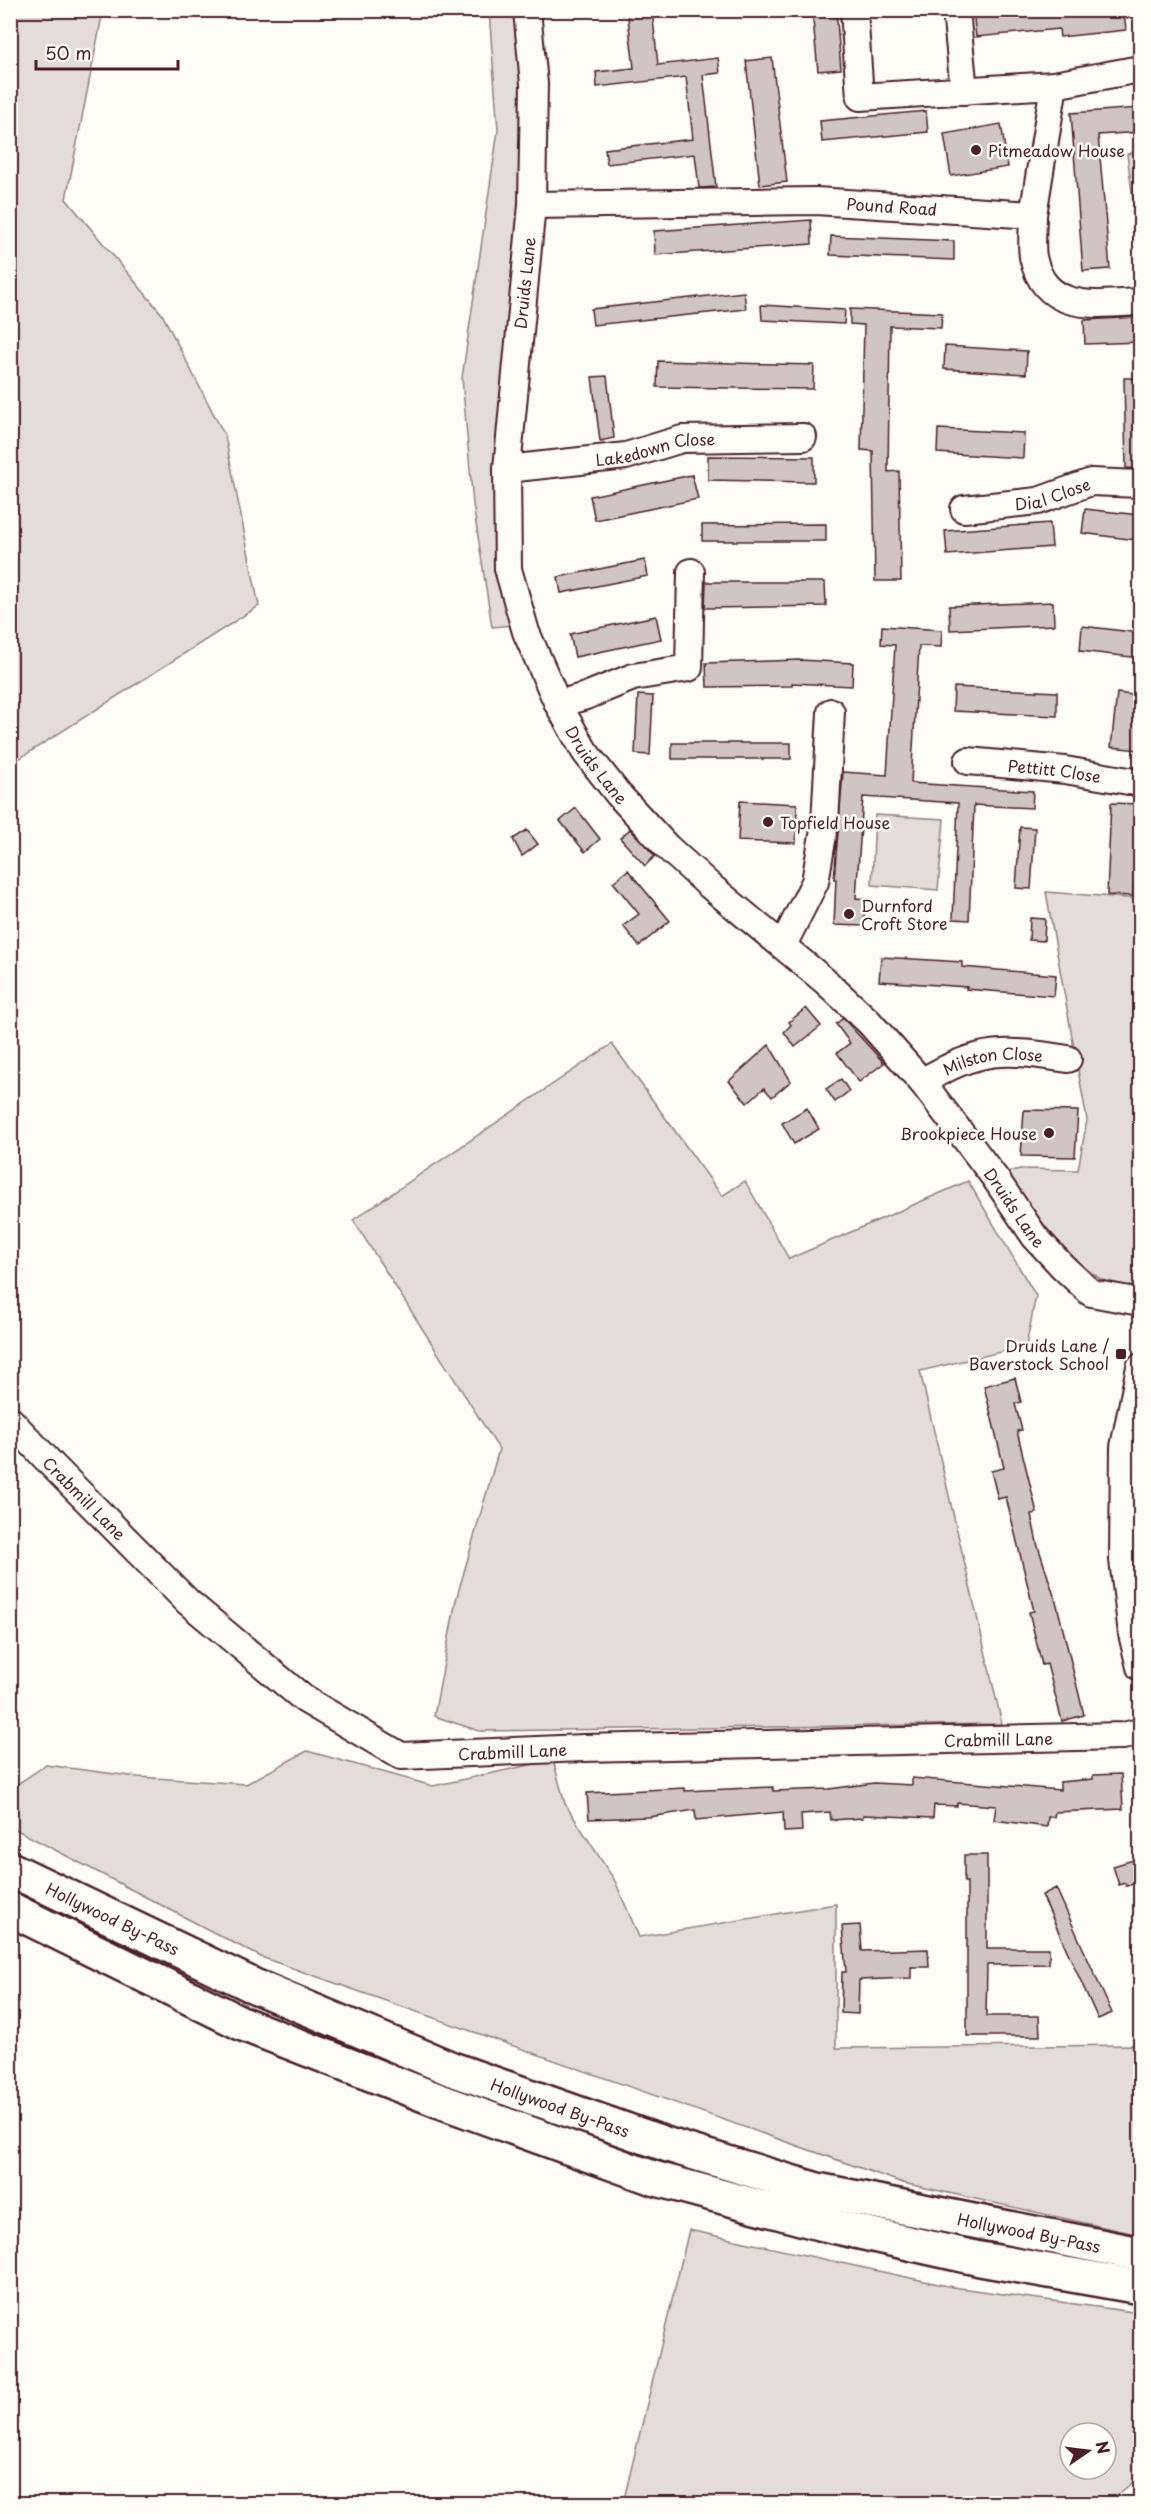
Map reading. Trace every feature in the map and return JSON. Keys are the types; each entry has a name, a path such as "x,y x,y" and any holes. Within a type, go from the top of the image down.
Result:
{"highway":[{"name":"Hollywood By-Pass","path":"10,1869 252,1985 452,2069 668,2145 817,2190 1140,2254"},
{"name":"Hollywood By-Pass","path":"10,1909 243,2024 440,2101 653,2178 819,2223 980,2259 1140,2287"}],"street":[{"name":"Druids Lane","path":"527,10 534,84 532,205 507,469 508,569 526,632 558,704 585,752 618,794 667,847 709,885 783,945 869,1022 922,1082 995,1178 1035,1237 1063,1267 1091,1293 1140,1302"},
{"path":"854,10 860,98 1054,86 1140,69"},
{"path":"957,10 964,91"},
{"path":"1054,86 1032,215 1034,260 1050,291 1060,297 1081,304 1140,302"},
{"name":"Pound Road","path":"532,205 816,201 1032,215"},
{"name":"Lakedown Close","path":"507,469 626,456 682,439 802,437"},
{"name":"Dial Close","path":"964,509 1038,501 1091,482 1140,484"},
{"path":"558,704 586,696 633,677 689,668 691,572"},
{"path":"783,945 815,882 825,823 831,712"},
{"name":"Pettitt Close","path":"968,760 1065,771 1140,783"},
{"name":"Milston Close","path":"922,1082 944,1069 984,1053 1024,1052 1068,1059"},
{"path":"1140,1367 1124,1447 1124,1560 1132,1634 1140,1667"},
{"name":"Crabmill Lane","path":"10,1420 188,1602 304,1699 401,1756 583,1748 1123,1736 1140,1732"}],"shaded area":[{"path":"11,10 103,11 66,199 162,314 225,436 259,606 11,764"},
{"path":"489,11 519,11 526,93 512,625 492,627 473,504 462,378 498,130"},
{"path":"1140,151 1140,253 1127,154"},
{"path":"875,815 944,819 938,890 872,885"},
{"path":"1046,892 1140,899 1140,1281 1125,1287 1106,1282 1086,1269 1045,1227 1003,1173 1020,1169 1078,1170 1087,1120"},
{"path":"612,1044 722,1196 745,1181 789,1259 968,1181 1036,1296 1026,1346 920,1371 1002,1724 479,1731 434,1716 456,1600 499,1449 353,1220"},
{"path":"307,1751 433,1786 553,1760 565,1804 615,1881 639,1937 836,1904 836,2048 1140,2045 1140,2235 903,2183 261,1957 11,1827 10,1789 46,1765 138,1777 246,1784"},
{"path":"689,2230 952,2287 1140,2313 1140,2476 1108,2503 623,2503"}],"building":[{"path":"627,10 652,10 658,65 718,58 720,73 703,75 716,187 699,188 695,154 607,164 605,149 693,139 686,77 597,87 596,72 634,68"},
{"path":"812,10 836,10 841,69 818,71"},
{"path":"973,10 1124,10 1126,30 1060,37 1059,29 976,37"},
{"path":"772,58 787,182 760,185 746,61"},
{"path":"1140,108 1140,132 1098,135 1110,269 1083,271 1071,113"},
{"path":"926,111 928,132 822,142 820,121"},
{"name":"Pitmeadow House","path":"1001,124 1008,167 951,176 944,134"},
{"path":"811,220 812,244 655,255 654,231"},
{"path":"831,236 954,241 954,260 830,255"},
{"path":"744,292 746,309 593,325 591,309"},
{"path":"761,305 845,310 844,324 762,320"},
{"path":"850,309 942,313 941,328 890,326 888,472 899,471 901,581 875,581 873,451 861,450 864,325 850,324"},
{"path":"1140,317 1140,342 1085,344 1084,320"},
{"path":"945,346 1027,351 1026,374 944,369"},
{"path":"658,361 814,365 813,389 657,387"},
{"path":"607,376 614,438 600,441 592,377"},
{"path":"1124,378 1140,378 1140,469 1126,468"},
{"path":"938,429 1024,433 1023,458 937,453"},
{"path":"708,456 814,457 814,482 708,480"},
{"path":"692,475 698,499 595,520 590,496"},
{"path":"1085,509 1139,515 1136,540 1082,533"},
{"path":"1050,523 1052,547 947,555 945,531"},
{"path":"826,524 826,541 702,541 702,525"},
{"path":"645,560 648,576 561,593 558,577"},
{"path":"706,582 825,582 826,606 705,608"},
{"path":"1053,602 1054,625 950,630 949,606"},
{"path":"656,616 661,639 575,657 570,634"},
{"path":"882,626 942,630 941,647 919,646 911,783 1033,791 1032,808 974,805 969,920 953,919 958,803 863,797 856,898 865,899 864,926 834,925 836,879 834,879 843,772 887,775 895,645 881,644"},
{"path":"1082,626 1140,633 1140,658 1080,651"},
{"path":"800,660 853,663 852,686 792,683 792,686 707,687 706,663"},
{"path":"954,687 1057,692 1057,716 953,711"},
{"path":"1117,693 1140,696 1139,750 1111,747"},
{"path":"638,695 653,696 650,755 635,754"},
{"path":"672,743 791,743 791,759 672,759"},
{"name":"Topfield House","path":"740,801 797,804 796,843 738,841"},
{"path":"1111,803 1138,804 1133,896 1107,895"},
{"path":"576,808 600,839 585,852 560,821"},
{"path":"1020,827 1035,828 1031,889 1016,888"},
{"path":"630,829 655,856 645,866 620,838"},
{"path":"527,830 538,844 522,856 513,839"},
{"path":"628,870 670,921 639,946 623,926 639,914 613,882"},
{"path":"1030,918 1045,919 1044,941 1029,940"},
{"path":"881,957 962,962 962,967 1056,975 1054,996 879,981"},
{"path":"806,1008 821,1026 795,1047 784,1032 791,1025 789,1022"},
{"path":"843,1018 884,1063 859,1082 837,1053 850,1043 836,1024"},
{"path":"769,1045 791,1081 772,1097 764,1088 747,1103 729,1081"},
{"path":"841,1079 849,1091 835,1102 826,1089"},
{"path":"807,1108 819,1129 794,1144 782,1123"},
{"name":"Brookpiece House","path":"1024,1110 1078,1111 1075,1157 1021,1156"},
{"path":"1015,1378 1021,1402 1015,1404 1022,1430 1017,1431 1037,1513 1031,1514 1037,1543 1057,1605 1084,1715 1062,1721 1047,1664 1042,1665 1029,1612 1034,1611 1006,1497 998,1499 991,1471 1004,1468 984,1386"},
{"path":"1121,1774 1123,1809 1055,1812 1054,1817 1048,1817 1047,1827 994,1820 996,1806 957,1803 957,1806 934,1805 933,1818 863,1815 863,1818 831,1820 830,1812 801,1814 802,1831 784,1832 783,1812 696,1820 695,1810 649,1817 589,1819 587,1793 685,1788 685,1791 773,1787 773,1791 829,1789 874,1783 912,1785 912,1778 1060,1790 1060,1782 1093,1779 1093,1775"},
{"path":"964,1855 987,1855 987,1948 1049,1948 1049,1964 987,1965 986,2016 1039,2016 1040,2036 967,2036 967,1882 964,1882"},
{"path":"1140,1858 1140,1882 1126,1886 1125,1883 1119,1885 1113,1866"},
{"path":"1056,1888 1112,2013 1098,2019 1042,1895"},
{"path":"860,1925 862,1951 928,1949 929,1967 911,1967 911,1978 859,1980 858,2014 841,2013 842,1972 846,1972 842,1926"}],"place":[{"name":"Pitmeadow House","path":"976,150"},
{"name":"Topfield House","path":"768,822"},
{"name":"Durnford Croft Store","path":"849,914"},
{"name":"Brookpiece House","path":"1049,1133"},
{"name":"Druids Lane / Baverstock School","path":"1121,1354"}]}
